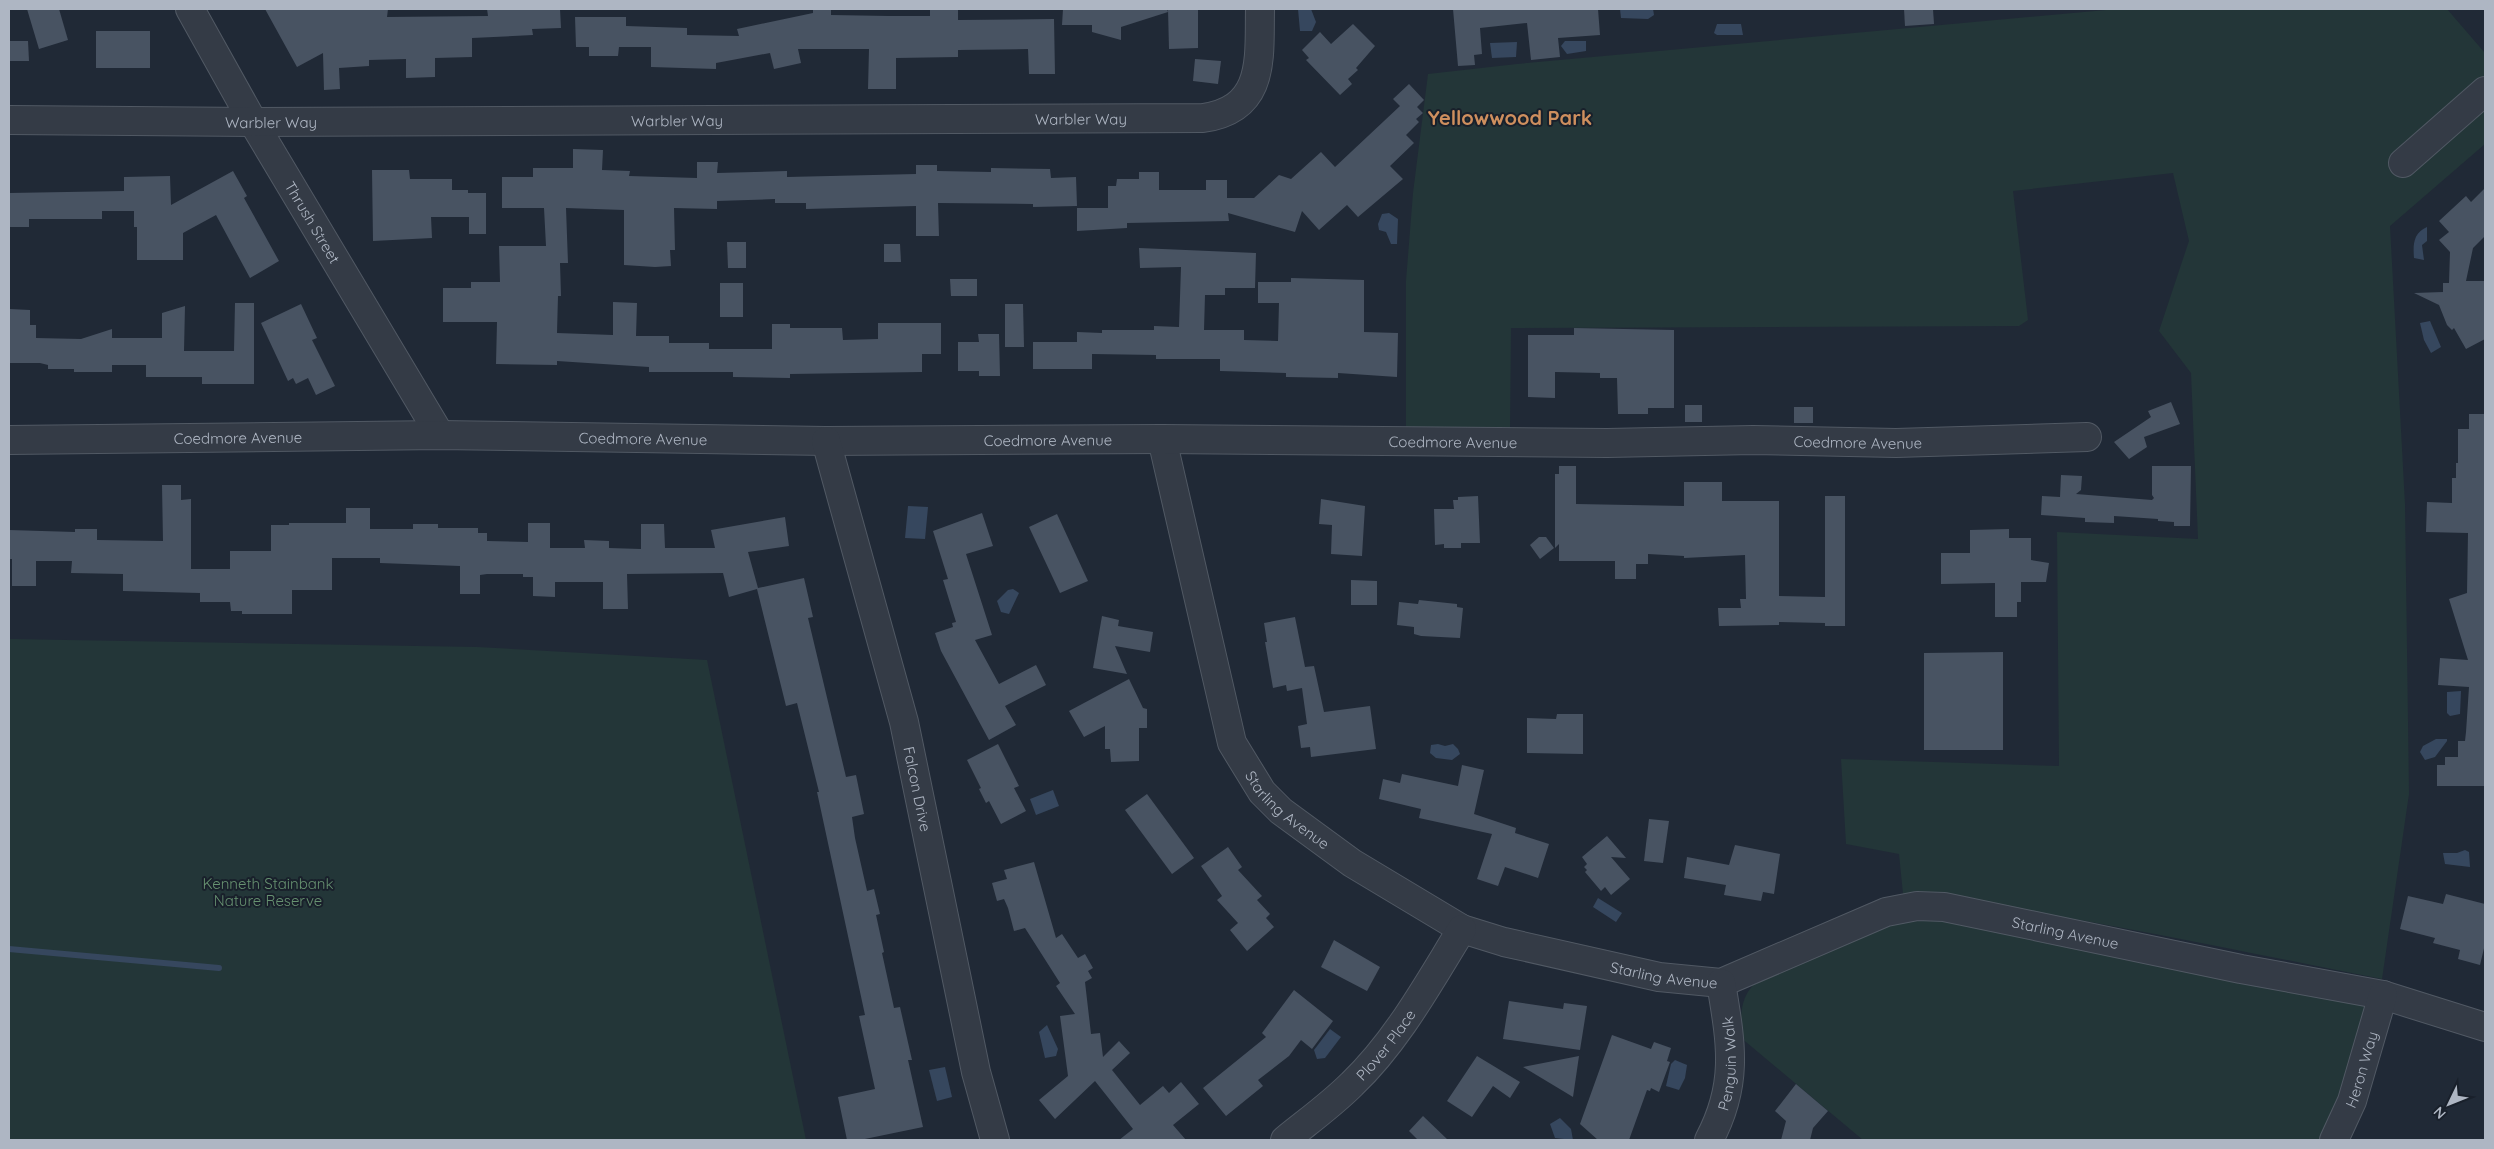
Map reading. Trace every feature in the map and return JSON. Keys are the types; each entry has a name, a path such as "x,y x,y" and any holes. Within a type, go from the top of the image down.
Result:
{"street":[{"name":"Thrush Street","path":"190,9 253,122 440,435"},
{"name":"Warbler Way","path":"9,120 253,122 1203,118 1216,116 1234,108 1244,100 1253,86 1258,69 1260,9"},
{"path":"2403,163 2485,91"},
{"name":"Coedmore Avenue","path":"9,440 440,435 826,440 1162,439 1607,443 1753,440 1896,443 2087,437"},
{"name":"Starling Avenue","path":"1162,439 1232,743 1248,772 1262,792 1281,810 1344,857 1462,929 1504,942 1659,977 1721,983 1861,921 1886,912 1917,906 1944,907 2241,970 2383,996 2485,1027"},
{"name":"Falcon Drive","path":"826,440 904,722 976,1072 995,1140"},
{"name":"Plover Place","path":"1285,1140 1352,1084 1375,1059 1413,1008 1462,929"},
{"name":"Penguin Walk","path":"1709,1140 1720,1119 1729,1082 1731,1062 1731,1040 1721,983"},
{"name":"Heron Way","path":"2334,1140 2352,1101 2383,996"}],"green space":[{"path":"2117,9 2447,9 2485,53 2485,144 2390,226 2405,504 2409,794 2382,979 2083,921 1903,894 1899,854 1846,844 1841,759 2059,766 2057,532 2198,539 2191,373 2159,331 2189,241 2173,173 2013,191 2028,320 2019,326 1511,328 1510,432 1406,428 1406,281 1413,193 1428,74 1517,64"},
{"name":"Kenneth Stainbank Nature Reserve","path":"9,639 477,647 707,660 806,1140 9,1140"},
{"path":"1912,914 2372,998 2325,1140 1863,1140 1740,1037 1743,1003 1750,989 1764,975"}],"water":[{"path":"1298,9 1311,9 1316,22 1312,31 1300,31"},
{"path":"1620,9 1653,9 1654,15 1648,19 1621,18"},
{"path":"1717,24 1741,24 1743,35 1717,35 1714,33"},
{"path":"1565,41 1586,41 1586,51 1567,54 1561,46"},
{"path":"1517,42 1516,57 1492,58 1490,43"},
{"path":"1389,213 1398,219 1397,244 1391,244 1386,232 1379,230 1378,224 1382,214"},
{"path":"2427,227 2427,241 2422,245 2424,260 2414,258 2416,236"},
{"path":"2430,321 2441,347 2431,353 2424,340 2420,323"},
{"path":"908,506 928,507 925,539 905,538"},
{"path":"1013,589 1019,593 1009,614 1001,612 997,601 1008,590"},
{"path":"2461,691 2460,714 2450,716 2447,713 2447,692"},
{"path":"2436,739 2447,739 2447,741 2435,757 2425,760 2420,752 2423,746"},
{"path":"1453,744 1460,754 1452,760 1436,758 1430,753 1431,745 1445,746"},
{"path":"1053,790 1059,806 1036,815 1030,799"},
{"path":"2465,850 2469,852 2470,867 2445,864 2443,853 2457,853"},
{"path":"1598,898 1622,913 1616,922 1593,907"},
{"path":"1047,1025 1058,1049 1056,1056 1045,1058 1039,1032"},
{"path":"1330,1029 1341,1037 1325,1058 1317,1059 1314,1050"},
{"path":"1675,1060 1687,1065 1685,1078 1679,1090 1666,1086 1671,1064"},
{"path":"945,1067 952,1097 937,1101 929,1070"},
{"path":"1560,1118 1571,1129 1573,1140 1555,1138 1550,1124"}],"building":[{"path":"27,9 59,9 68,40 39,49"},
{"path":"265,9 388,9 387,17 488,16 487,9 560,9 561,28 532,29 533,35 472,38 472,57 435,58 435,77 406,78 406,59 369,60 369,66 339,68 340,89 324,90 323,53 297,67"},
{"path":"813,9 831,9 831,15 930,16 930,9 958,9 958,20 1054,19 1055,74 1029,74 1028,49 958,50 958,57 896,58 896,89 868,89 869,49 798,49 801,63 774,69 770,53 716,63 716,69 651,67 651,47 619,47 618,56 589,56 589,47 576,47 575,17 626,17 626,26 687,28 687,35 739,36 737,29 813,13"},
{"path":"1063,9 1167,9 1168,12 1121,27 1121,40 1092,32 1092,25 1062,25"},
{"path":"1168,9 1198,9 1198,48 1169,49"},
{"path":"1453,9 1598,9 1600,35 1558,38 1560,57 1531,60 1527,23 1480,28 1482,54 1474,55 1475,65 1458,66"},
{"path":"1904,9 1933,9 1934,24 1905,26"},
{"path":"1353,24 1375,46 1356,68 1358,70 1348,79 1352,84 1340,95 1306,60 1309,58 1302,50 1320,32 1331,44"},
{"path":"96,31 150,31 150,68 96,68"},
{"path":"9,41 28,41 29,61 9,61"},
{"path":"1195,59 1221,61 1218,84 1193,81"},
{"path":"1409,84 1424,100 1417,107 1423,113 1416,119 1419,122 1406,135 1414,143 1390,166 1403,179 1358,217 1347,205 1319,230 1302,211 1295,232 1228,213 1229,221 1127,223 1127,228 1077,231 1077,208 1108,208 1108,186 1116,186 1117,179 1139,179 1139,172 1159,172 1159,190 1206,190 1206,180 1227,180 1227,198 1254,198 1279,175 1291,179 1321,152 1335,167 1400,106 1393,99"},
{"path":"573,149 603,150 602,170 630,171 629,176 697,178 697,162 718,162 717,173 787,171 787,177 916,174 916,165 937,165 937,171 991,172 991,168 1050,169 1051,178 1076,177 1077,206 1033,207 1033,204 938,203 939,236 916,236 916,206 806,209 806,203 775,203 775,199 717,201 717,209 674,208 675,250 670,250 671,266 655,267 624,265 624,210 566,208 568,263 560,263 561,296 558,296 557,333 613,335 613,302 637,303 636,336 669,336 669,343 709,343 709,349 772,349 772,324 790,324 790,328 842,328 843,340 878,339 878,323 941,323 941,354 922,354 922,372 790,374 790,378 733,377 733,372 649,372 649,367 557,361 557,365 496,364 497,322 443,322 443,288 471,288 471,282 500,282 499,246 546,246 544,208 502,208 502,177 533,177 533,168 573,168"},
{"path":"372,170 409,170 410,179 452,179 452,190 468,190 468,193 486,193 486,234 469,234 469,217 431,217 432,238 373,241"},
{"path":"233,171 247,196 244,198 279,261 250,278 216,215 183,233 183,260 137,260 137,227 134,227 134,211 102,211 102,219 29,219 29,227 9,227 9,193 124,191 124,177 170,176 171,205"},
{"path":"2485,188 2485,236 2473,248 2466,281 2485,281 2485,339 2466,349 2454,328 2452,330 2447,325 2439,305 2414,293 2443,292 2443,283 2449,283 2450,252 2439,240 2449,232 2439,221 2466,196 2471,202"},
{"path":"727,242 746,242 746,268 728,268"},
{"path":"884,244 900,244 901,262 884,262"},
{"path":"1139,248 1256,253 1255,288 1225,288 1225,295 1205,295 1204,330 1244,330 1244,340 1278,341 1279,303 1258,303 1258,282 1291,282 1291,278 1364,280 1364,332 1398,333 1397,377 1338,373 1338,378 1286,377 1286,373 1220,371 1220,359 1156,359 1156,355 1092,354 1092,369 1033,369 1033,342 1077,342 1077,332 1102,333 1102,330 1154,330 1154,326 1179,327 1181,267 1140,268"},
{"path":"950,279 977,279 977,296 951,296"},
{"path":"720,283 743,283 743,317 720,317"},
{"path":"235,303 254,303 254,384 202,384 202,377 146,377 146,365 112,365 112,372 74,372 74,369 48,369 48,365 40,363 9,363 9,309 30,310 30,325 36,325 36,338 81,339 112,329 112,338 162,338 162,313 185,306 184,351 234,351"},
{"path":"301,304 317,338 312,340 335,386 316,395 308,378 296,384 293,378 288,381 261,323"},
{"path":"1005,304 1023,304 1024,347 1005,347"},
{"path":"1574,328 1674,330 1674,408 1648,408 1648,414 1618,414 1617,378 1600,378 1600,373 1555,372 1555,398 1528,397 1528,335 1574,335"},
{"path":"978,334 999,334 1000,376 979,376 979,371 958,371 958,342 979,342"},
{"path":"2171,402 2180,424 2144,437 2147,447 2129,459 2114,442 2151,417 2148,411"},
{"path":"1685,405 1702,405 1702,422 1685,422"},
{"path":"1794,407 1813,407 1813,423 1794,423"},
{"path":"2469,414 2485,414 2485,786 2437,786 2437,765 2445,765 2445,757 2458,757 2458,741 2465,741 2469,687 2438,685 2440,658 2468,660 2449,599 2467,593 2468,533 2426,532 2427,502 2452,503 2452,478 2456,478 2456,463 2458,463 2458,429 2469,429"},
{"path":"1559,466 1576,466 1576,504 1684,506 1684,482 1722,482 1722,501 1779,501 1779,596 1825,597 1825,496 1845,496 1845,626 1825,626 1825,623 1779,622 1779,625 1719,626 1718,608 1741,608 1740,599 1746,599 1745,555 1684,558 1684,556 1648,554 1648,564 1636,564 1636,579 1615,579 1615,561 1559,561 1559,544 1555,548 1555,474 1559,474"},
{"path":"2152,466 2191,466 2190,526 2174,526 2174,522 2158,521 2158,519 2114,516 2114,523 2085,522 2085,518 2041,515 2042,496 2060,497 2061,475 2082,476 2081,490 2076,494 2152,500 2154,498 2152,495"},
{"path":"162,485 181,485 181,500 191,499 191,569 230,569 230,551 271,551 271,525 289,525 289,523 346,523 346,508 370,508 370,529 413,529 413,524 438,524 438,528 478,528 478,533 487,533 487,541 528,542 528,523 550,523 550,548 585,548 584,540 609,541 609,548 641,549 641,524 664,524 665,548 715,548 711,530 785,517 789,546 748,552 758,588 804,578 813,617 808,618 846,777 856,775 864,814 852,817 855,838 867,891 874,889 880,914 876,915 884,952 882,953 894,1008 900,1007 912,1060 908,1060 923,1127 860,1140 847,1140 838,1097 875,1089 859,1016 865,1015 817,792 819,792 797,703 786,706 757,589 729,597 723,573 627,574 628,609 603,609 603,582 555,582 555,597 533,596 533,577 523,577 523,574 487,574 480,575 480,594 460,594 460,566 380,563 380,558 332,558 332,590 292,590 292,614 242,614 242,611 231,611 230,602 200,602 200,593 123,591 123,574 71,573 72,561 36,561 36,586 12,586 12,559 9,559 9,530 75,532 75,529 97,529 97,540 163,541"},
{"path":"1478,496 1480,543 1461,543 1461,548 1444,548 1444,544 1435,545 1434,509 1454,509 1453,500 1458,500 1458,497"},
{"path":"1321,499 1365,506 1362,556 1331,554 1332,525 1319,524"},
{"path":"982,513 993,546 966,554 992,635 975,640 999,684 1036,665 1046,685 1005,706 1016,725 989,740 941,651 935,633 953,627 952,623 956,622 943,580 948,579 933,531"},
{"path":"1057,514 1088,581 1060,593 1029,527"},
{"path":"2009,529 2009,538 2031,538 2031,560 2049,563 2046,582 2021,582 2021,602 2017,602 2017,617 1995,617 1995,583 1941,584 1941,553 1970,553 1970,530"},
{"path":"1539,537 1546,537 1554,548 1540,559 1530,545"},
{"path":"1351,580 1377,581 1377,605 1351,605"},
{"path":"1419,600 1457,604 1457,607 1463,608 1460,638 1421,636 1414,634 1414,627 1397,625 1399,602 1418,604"},
{"path":"1102,616 1119,620 1118,626 1153,632 1150,652 1115,646 1127,674 1093,668"},
{"path":"1295,617 1305,667 1314,666 1324,712 1370,706 1376,749 1311,757 1310,747 1301,748 1298,726 1307,724 1302,688 1287,691 1286,685 1273,688 1265,642 1267,642 1264,623"},
{"path":"2003,652 2003,750 1924,750 1924,653"},
{"path":"1129,679 1143,708 1147,709 1147,728 1139,728 1139,761 1111,762 1110,749 1105,749 1105,726 1084,737 1069,711"},
{"path":"1557,714 1583,714 1583,754 1527,753 1527,718 1556,719"},
{"path":"998,744 1019,786 1014,788 1026,811 1001,824 989,801 986,803 967,760"},
{"path":"1462,765 1484,770 1474,814 1516,828 1515,833 1549,844 1538,878 1505,867 1498,886 1477,879 1492,834 1419,818 1421,809 1379,799 1383,779 1400,783 1402,774 1458,786"},
{"path":"1147,794 1194,858 1172,874 1125,810"},
{"path":"1649,819 1669,821 1663,863 1644,861"},
{"path":"1607,836 1626,858 1611,857 1630,879 1611,895 1605,887 1601,891 1585,872 1587,870 1584,867 1587,864 1582,857"},
{"path":"1735,845 1780,854 1774,894 1763,892 1761,901 1724,895 1726,885 1684,878 1687,857 1729,865"},
{"path":"1228,847 1242,867 1238,870 1262,896 1257,900 1270,914 1266,918 1274,927 1247,951 1230,930 1238,923 1217,900 1222,896 1201,866"},
{"path":"1034,862 1056,938 1062,934 1078,958 1085,954 1093,968 1088,971 1092,978 1085,982 1091,1034 1100,1033 1103,1057 1119,1041 1130,1053 1112,1070 1140,1105 1163,1086 1169,1093 1181,1082 1199,1104 1173,1125 1186,1140 1119,1140 1133,1129 1095,1081 1055,1119 1039,1100 1068,1076 1060,1016 1075,1014 1056,986 1060,983 1025,928 1014,931 1004,899 997,901 992,883 1007,879 1004,870"},
{"path":"2446,894 2485,904 2485,944 2480,965 2458,959 2460,950 2433,943 2435,938 2400,929 2408,896 2443,904"},
{"path":"1334,940 1380,967 1367,991 1321,967"},
{"path":"1294,990 1333,1021 1312,1049 1301,1040 1289,1056 1258,1080 1263,1086 1226,1116 1203,1088 1266,1037 1262,1033"},
{"path":"1509,1001 1563,1009 1564,1003 1587,1006 1580,1050 1503,1039"},
{"path":"1612,1035 1651,1049 1654,1042 1671,1048 1667,1061 1670,1062 1659,1092 1651,1088 1650,1091 1647,1090 1629,1140 1598,1140 1580,1124"},
{"path":"1477,1056 1520,1082 1510,1098 1493,1086 1472,1117 1447,1101"},
{"path":"1579,1056 1573,1097 1523,1067"},
{"path":"1796,1084 1828,1111 1813,1128 1810,1140 1781,1140 1786,1121 1775,1111"},
{"path":"1423,1116 1448,1140 1418,1140 1409,1131"}],"waterway":[{"path":"9,949 219,968"}],"district":[{"name":"Yellowwood Park","path":"1510,117"}]}
